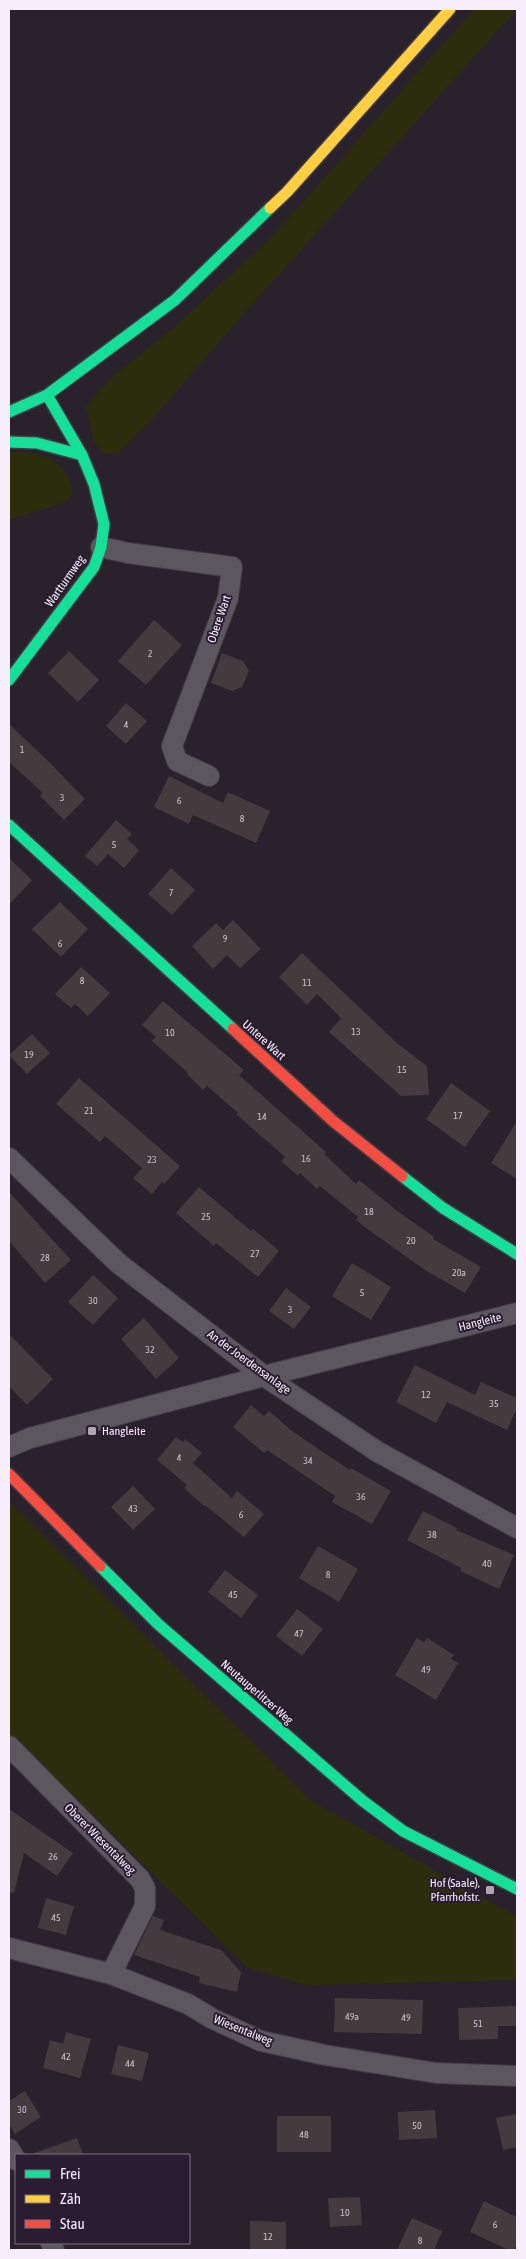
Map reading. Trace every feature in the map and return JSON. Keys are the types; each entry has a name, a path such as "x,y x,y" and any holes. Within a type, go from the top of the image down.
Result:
{"street":[{"path":"9,412 47,395 175,300 288,192 450,9"},
{"name":"Wartturmweg","path":"9,680 94,567 101,547 104,524 94,484 82,456 47,395"},
{"path":"9,442 23,441 50,446 82,456"},
{"name":"Obere Wart","path":"101,547 128,554 232,567 228,598 172,746 176,761 208,776"},
{"name":"Untere Wart","path":"9,825 333,1121 443,1208 517,1254"},
{"name":"An der Joerdensanlage","path":"9,1158 118,1263 264,1376 378,1452 517,1528"},
{"name":"Hangleite","path":"9,1447 30,1438 264,1376 517,1313"},
{"name":"Neutauperlitzer Weg","path":"9,1474 158,1624 363,1801 403,1831 517,1889"},
{"name":"Oberer Wiesentalweg","path":"9,1746 140,1879 145,1888 145,1906 111,1974"},
{"name":"Wiesentalweg","path":"9,1948 111,1974 188,2004 213,2019 261,2041 325,2055 436,2072 517,2076"}],"shaded area":[{"path":"474,9 517,9 225,335 148,424 118,454 104,454 94,443 86,406 113,376 170,331 272,237"},
{"path":"9,451 40,455 56,463 69,479 72,492 70,498 58,505 9,520"},
{"path":"9,1501 309,1799 517,1917 517,1980 305,1985 247,1967 9,1732"}],"building":[{"path":"154,620 182,645 146,685 118,661"},
{"path":"69,651 99,680 78,702 48,673"},
{"path":"222,653 243,661 249,671 242,687 232,691 211,683"},
{"path":"126,703 147,721 126,744 106,726"},
{"path":"9,724 85,799 64,820 40,796 43,793 9,762"},
{"path":"169,776 223,803 228,792 270,811 256,843 193,815 189,824 154,807"},
{"path":"116,820 132,834 127,839 139,850 124,868 108,854 97,866 85,856"},
{"path":"9,858 32,880 9,905"},
{"path":"171,868 195,890 172,915 148,894"},
{"path":"60,902 88,929 61,957 32,929"},
{"path":"233,920 261,949 240,968 227,955 213,969 192,946 216,923 223,930"},
{"path":"302,953 398,1044 427,1066 429,1095 401,1096 329,1032 341,1018 317,994 307,1005 279,977"},
{"path":"81,967 110,993 88,1016 75,1004 71,1008 55,994"},
{"path":"163,1001 244,1070 239,1075 326,1152 324,1154 356,1184 359,1180 434,1237 433,1239 481,1267 465,1293 425,1270 366,1228 356,1220 358,1217 320,1186 317,1189 300,1173 298,1176 281,1161 285,1157 236,1114 238,1113 207,1086 203,1090 188,1073 152,1041 156,1037 142,1025"},
{"path":"32,1034 50,1053 27,1074 9,1055"},
{"path":"79,1078 180,1166 152,1194 133,1178 142,1168 105,1136 100,1142 56,1104"},
{"path":"451,1083 490,1111 465,1147 426,1119"},
{"path":"517,1121 517,1179 491,1163"},
{"path":"199,1187 251,1231 253,1229 279,1251 258,1277 216,1243 214,1246 176,1213"},
{"path":"9,1192 71,1260 45,1283 9,1241"},
{"path":"352,1263 391,1287 371,1320 332,1296"},
{"path":"93,1275 118,1298 93,1325 68,1302"},
{"path":"286,1288 311,1307 294,1329 269,1311"},
{"path":"144,1318 179,1358 156,1379 121,1339"},
{"path":"9,1334 53,1379 27,1405 9,1386"},
{"path":"415,1365 475,1395 481,1382 517,1398 517,1408 507,1430 447,1402 436,1423 396,1402"},
{"path":"251,1405 264,1416 269,1411 292,1431 350,1470 351,1468 391,1491 372,1524 332,1502 335,1496 267,1450 264,1453 233,1427"},
{"path":"176,1437 183,1442 185,1439 202,1453 193,1463 232,1498 237,1491 264,1514 244,1537 204,1506 184,1488 187,1485 157,1460"},
{"path":"133,1486 155,1509 133,1530 111,1507"},
{"path":"423,1511 457,1528 456,1530 514,1555 499,1589 460,1571 461,1568 407,1540"},
{"path":"318,1546 358,1569 339,1602 299,1578"},
{"path":"225,1570 258,1595 241,1618 208,1592"},
{"path":"297,1609 323,1629 302,1656 276,1636"},
{"path":"417,1638 424,1642 427,1638 454,1655 451,1659 458,1663 436,1700 395,1675"},
{"path":"9,1809 73,1853 57,1876 24,1853 14,1893 9,1892"},
{"path":"46,1898 74,1906 66,1935 38,1928"},
{"path":"153,1916 164,1920 160,1930 221,1950 241,1972 237,1992 199,1983 200,1977 134,1955"},
{"path":"335,1998 423,2000 422,2034 334,2032"},
{"path":"517,2006 517,2026 498,2026 498,2039 459,2040 458,2008"},
{"path":"66,2032 91,2039 80,2078 43,2068 50,2040 63,2044"},
{"path":"118,2045 149,2053 142,2081 111,2074"},
{"path":"25,2091 41,2117 15,2134 9,2124 9,2101"},
{"path":"435,2110 437,2138 399,2140 398,2112"},
{"path":"517,2114 517,2147 503,2150 496,2118"},
{"path":"277,2116 331,2116 331,2152 277,2152"},
{"path":"77,2138 83,2154 34,2154"},
{"path":"360,2197 362,2225 330,2227 328,2198"},
{"path":"484,2201 517,2217 517,2244 514,2250 509,2250 470,2232"},
{"path":"412,2218 442,2231 434,2250 397,2250"},
{"path":"250,2221 286,2222 286,2250 250,2250"}],"traffic: fast":[{"path":"9,412 47,395 175,300 270,208"},
{"path":"9,680 94,567 101,547 104,524 94,484 82,455 47,395"},
{"path":"9,442 37,443 82,455"},
{"path":"9,825 233,1029"},
{"path":"402,1176 443,1208 517,1254"},
{"path":"100,1566 158,1624 363,1801 403,1831 517,1889"}],"traffic: slow":[{"path":"270,208 287,192 450,9"}],"traffic: jam":[{"path":"233,1029 333,1121 402,1176"},
{"path":"9,1474 100,1566"}],"place":[{"name":"Hangleite","path":"92,1431"},
{"name":"Hof (Saale), Pfarrhofstr.","path":"490,1890"}]}
